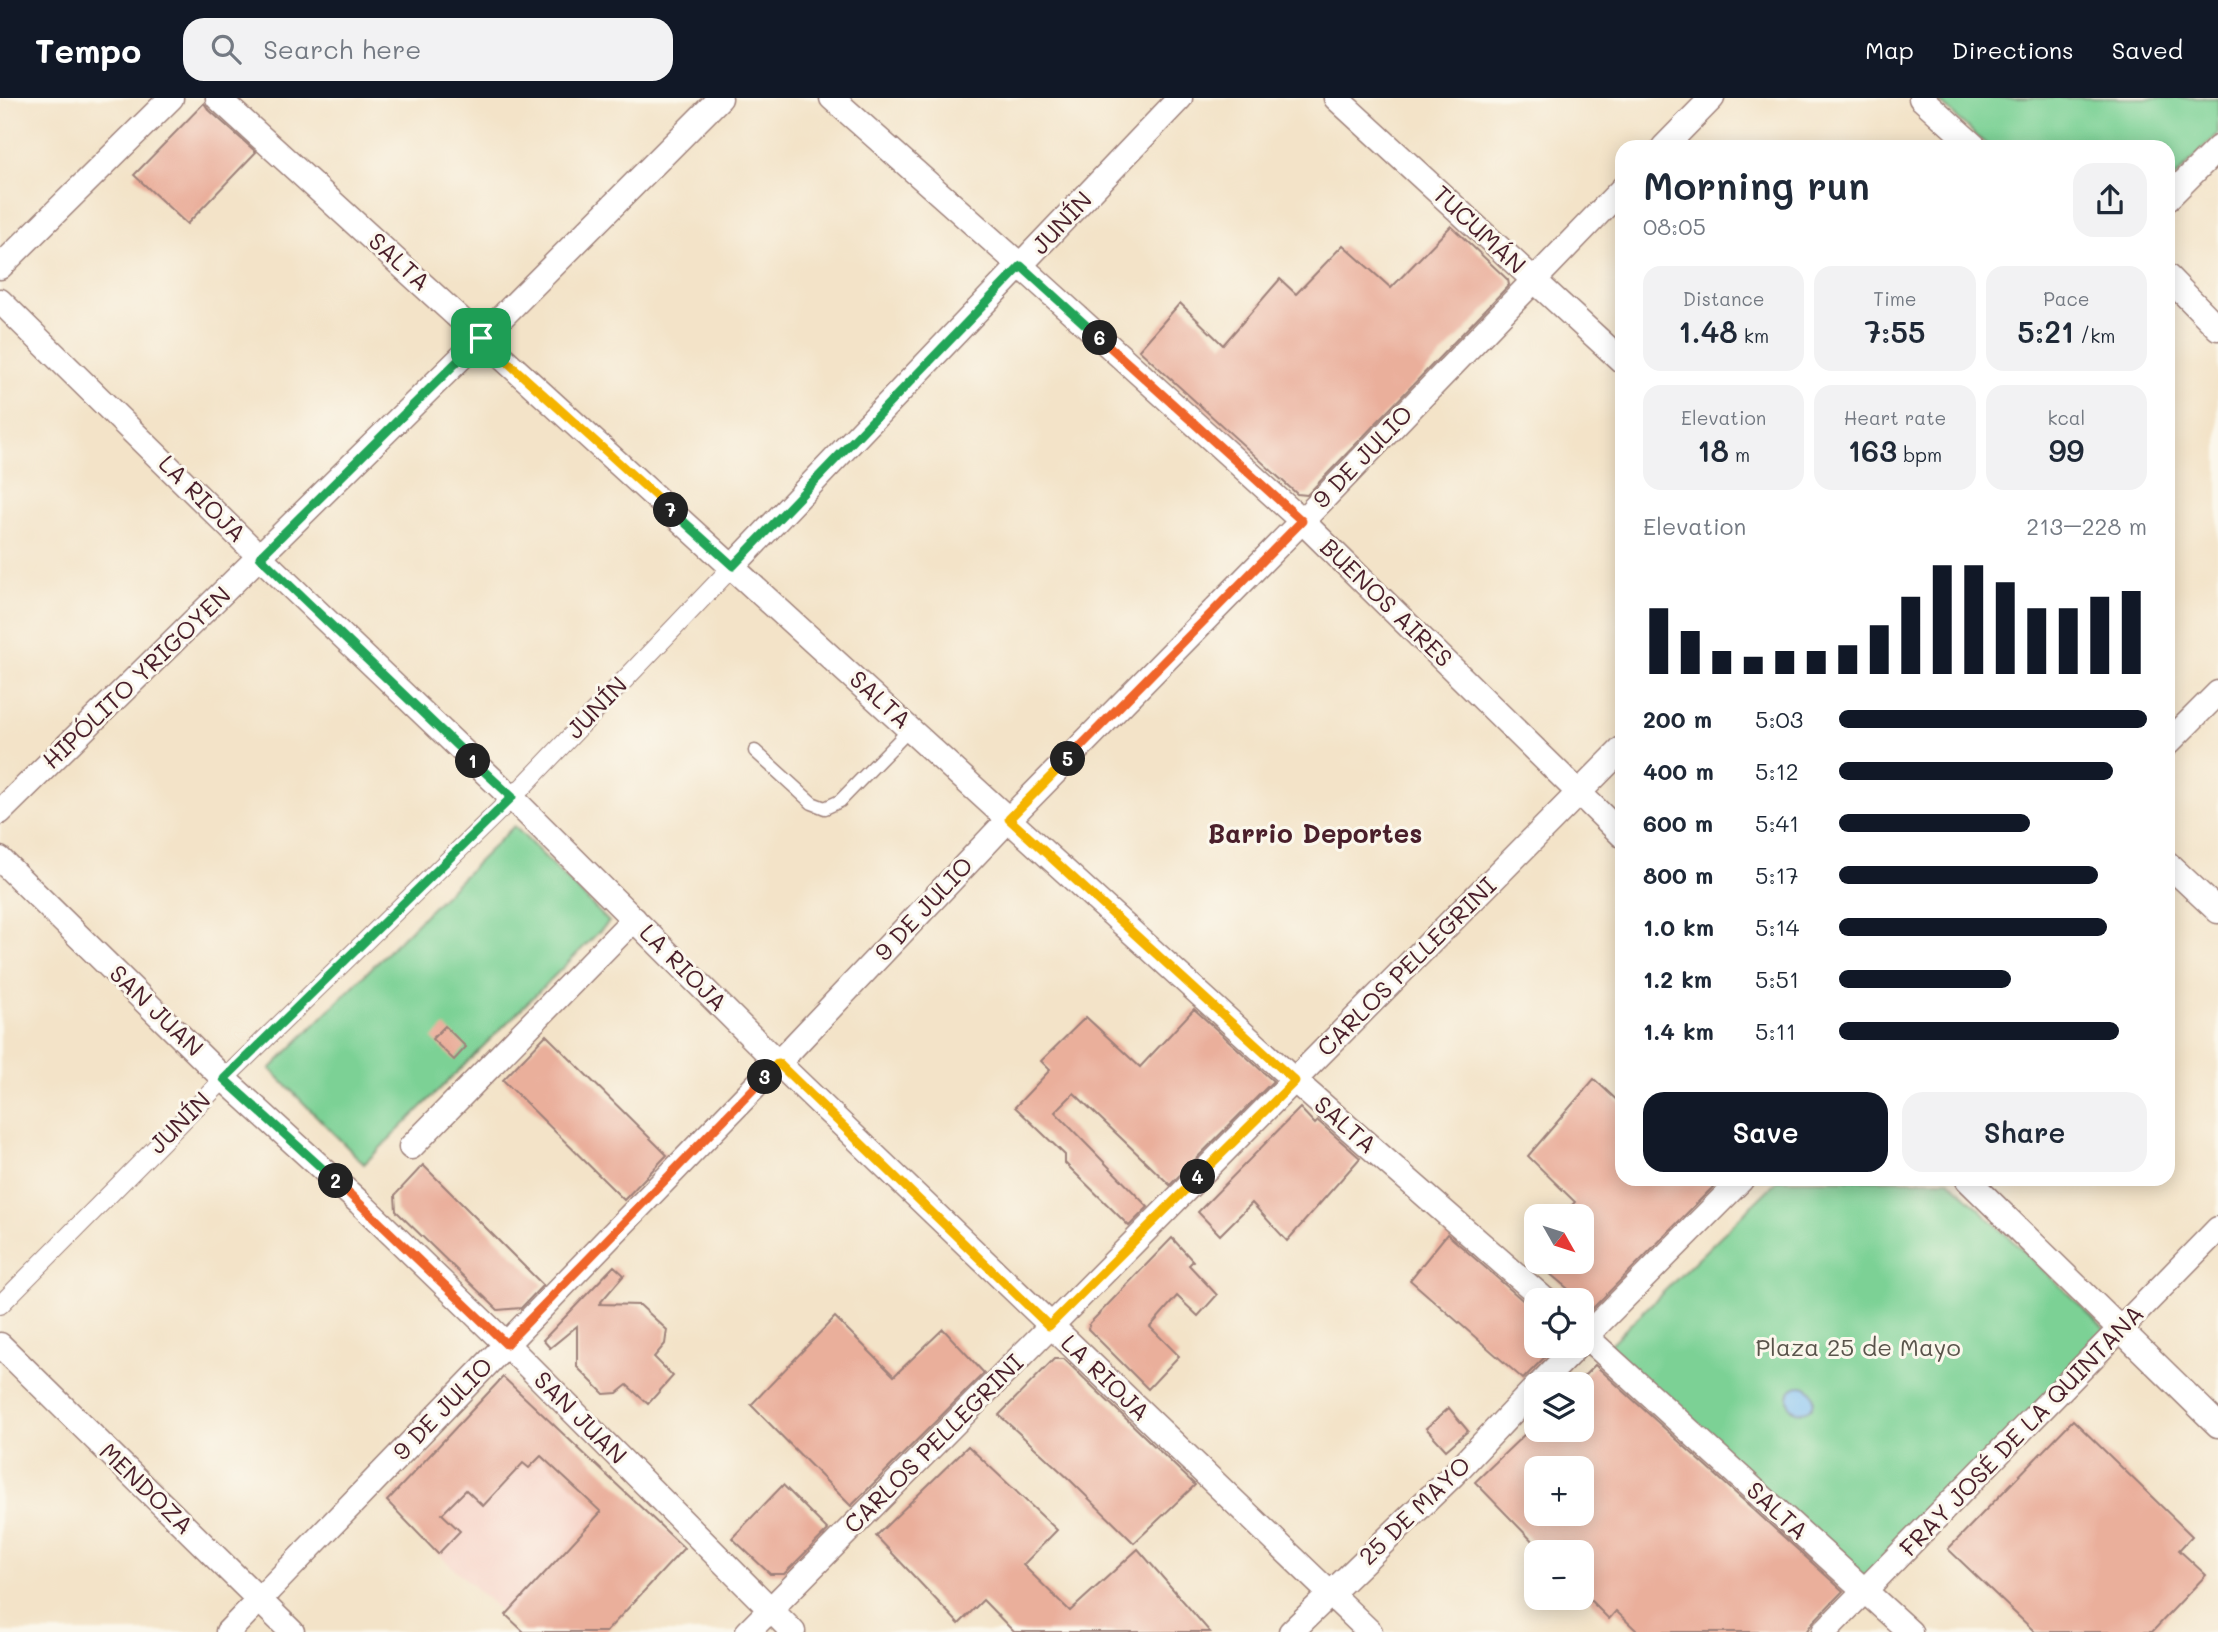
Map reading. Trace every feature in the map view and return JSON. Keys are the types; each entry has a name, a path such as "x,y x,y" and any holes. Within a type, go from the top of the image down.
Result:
{"street":[{"path":"0,267 171,98"},
{"name":"SALTA","path":"218,98 1295,1081 1531,1288"},
{"name":"HIPÓLITO YRIGOYEN","path":"0,812 481,338 720,98"},
{"name":"BUENOS AIRES","path":"832,98 1302,521 1615,828"},
{"name":"JUNÍN","path":"0,1305 224,1079 512,797 1180,98"},
{"name":"TUCUMÁN","path":"1336,98 1615,355"},
{"path":"1671,140 1712,98"},
{"path":"1921,98 1967,140"},
{"path":"2175,191 2218,148"},
{"name":"9 DE JULIO","path":"228,1632 778,1063 1009,819 1302,521 1615,196"},
{"path":"2175,284 2218,328"},
{"name":"LA RIOJA","path":"0,300 260,557 512,797 778,1063 1370,1632"},
{"path":"2175,736 2218,692"},
{"name":"CARLOS PELLEGRINI","path":"748,1632 1615,756"},
{"name":"SAN JUAN","path":"0,859 224,1079 360,1203 506,1344 793,1632"},
{"path":"2175,871 2218,911"},
{"path":"411,1147 634,919"},
{"name":"25 DE MAYO","path":"1594,1327 1735,1186"},
{"path":"1974,1186 2218,1425"},
{"name":"FRAY JOSÉ DE LA QUINTANA","path":"1824,1632 2218,1229"},
{"name":"MENDOZA","path":"0,1345 292,1632"},
{"name":"SALTA","path":"1594,1350 1910,1632"},
{"name":"25 DE MAYO","path":"1551,1372 1564,1358"},
{"name":"25 DE MAYO","path":"1291,1632 1453,1475 1524,1401"}],"lane":[{"path":"755,751 812,803 825,808 840,801 911,728"}],"shaded area":[{"path":"539,1411 684,1548 606,1632 524,1632 438,1554 387,1501 444,1439 480,1474"}],"green space":[{"path":"1935,98 2218,98 2218,134 2175,178 2175,140 1981,140"},
{"path":"514,826 609,922 364,1164 270,1069"},
{"name":"Plaza 25 de Mayo","path":"1772,1186 1955,1186 2107,1331 1866,1585 1607,1347"}],"water":[{"path":"1801,1386 1810,1390 1814,1399 1810,1408 1801,1412 1792,1408 1788,1399 1792,1390"}],"building":[{"path":"204,103 256,152 187,224 134,175"},
{"path":"1451,226 1508,280 1509,285 1307,495 1297,494 1139,350 1180,303 1223,345 1280,279 1296,294 1343,245 1391,288"},
{"path":"1194,1009 1273,1081 1170,1185 1074,1093 1055,1112 1148,1207 1129,1226 1065,1163 1065,1155 1015,1107 1050,1070 1041,1061 1086,1017 1140,1067"},
{"path":"445,1026 466,1047 454,1060 432,1039"},
{"path":"546,1035 667,1155 624,1200 503,1080"},
{"path":"1594,1079 1615,1098 1615,1186 1713,1187 1594,1307 1594,1288 1567,1288 1550,1274 1594,1274 1594,1204 1573,1204 1575,1202 1528,1156"},
{"path":"1300,1108 1315,1124 1318,1121 1360,1158 1287,1241 1252,1203 1220,1235 1198,1212"},
{"path":"423,1165 543,1285 521,1308 498,1310 396,1211 395,1195"},
{"path":"1447,1234 1524,1301 1524,1358 1544,1358 1530,1372 1524,1372 1523,1379 1410,1280"},
{"path":"1172,1238 1193,1261 1189,1265 1217,1295 1198,1316 1177,1296 1150,1327 1179,1356 1148,1389 1088,1329 1090,1323"},
{"path":"614,1266 624,1275 599,1304 640,1305 667,1330 665,1344 654,1357 673,1376 648,1404 627,1385 617,1393 604,1394 577,1367 577,1326 550,1348 543,1340"},
{"path":"835,1317 894,1376 943,1329 984,1373 851,1506 751,1405"},
{"path":"1054,1359 1064,1359 1195,1485 1134,1543 999,1415"},
{"path":"1595,1365 1843,1591 1806,1632 1638,1632 1616,1611 1609,1619 1594,1604 1594,1540 1531,1540 1475,1482 1524,1435 1524,1442 1594,1442 1594,1372 1588,1372"},
{"path":"503,1377 684,1548 606,1632 524,1632 506,1615 601,1512 541,1456 529,1468 523,1463 483,1506 466,1490 442,1514 460,1531 438,1554 387,1501"},
{"path":"1449,1408 1468,1431 1446,1450 1426,1428"},
{"path":"2073,1420 2192,1536 2179,1550 2206,1575 2152,1632 2035,1632 1948,1549"},
{"path":"968,1446 1057,1530 1023,1565 1070,1611 1138,1549 1210,1632 1014,1632 983,1600 959,1624 876,1536"},
{"path":"783,1485 828,1530 784,1574 770,1574 732,1538"}],"district":[{"name":"Barrio Deportes","path":"1315,834"}],"route":[{"path":"1021,266 1302,521 1009,819 1295,1081 1049,1326 778,1063 506,1344 360,1203 224,1079 512,797 260,557 481,338 733,566 1021,266"}]}
